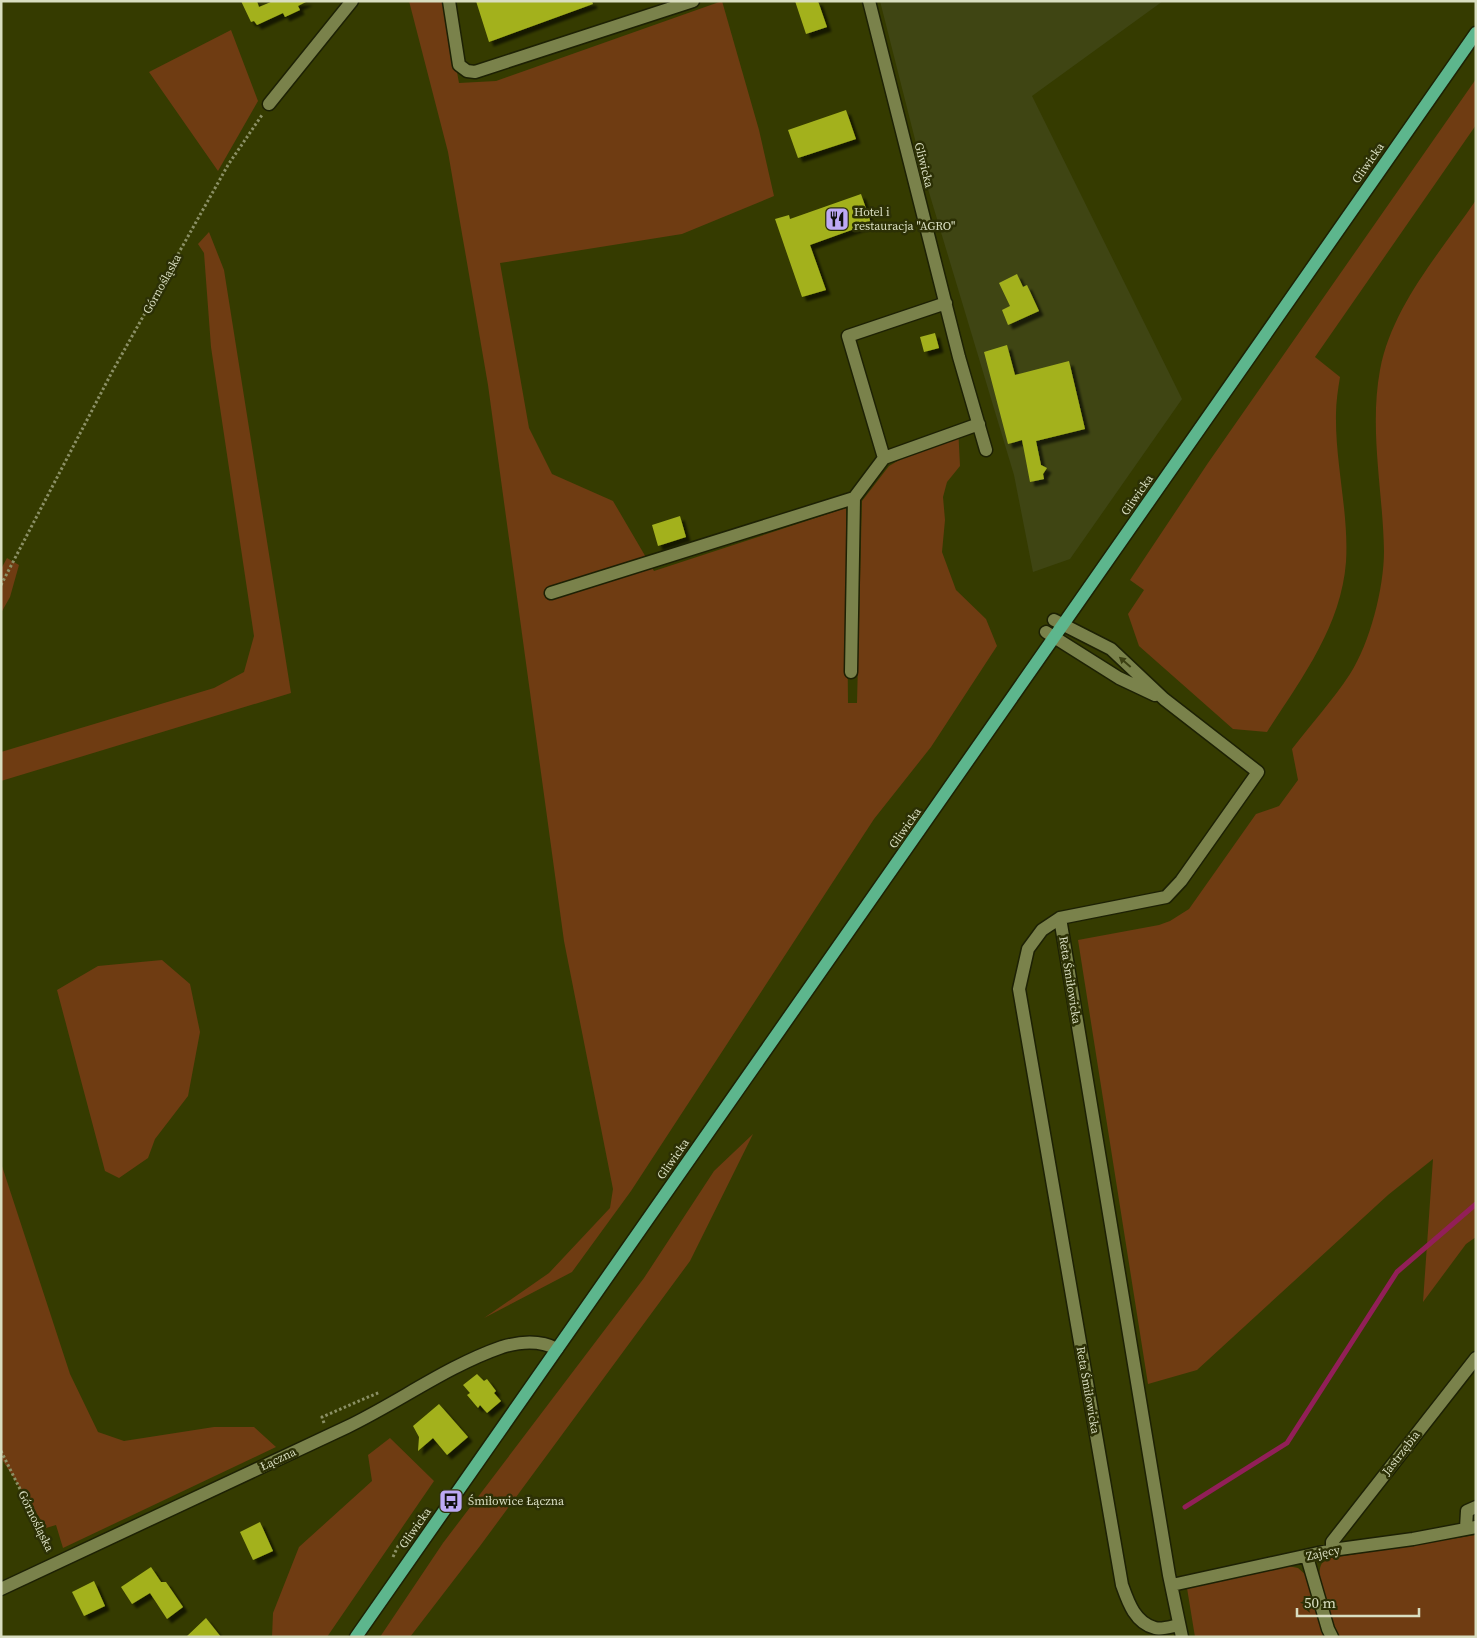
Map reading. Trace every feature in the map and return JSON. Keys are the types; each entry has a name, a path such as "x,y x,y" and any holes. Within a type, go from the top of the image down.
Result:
{"main road":[{"name":"Gliwicka","path":"356,1637 1058,622 1476,33"}],"street":[{"path":"269,104 352,1"},
{"path":"448,1 459,65 467,71 476,72 693,1"},
{"name":"Gliwicka","path":"869,1 959,357 986,450"},
{"path":"884,458 848,336 946,303"},
{"path":"551,593 854,498 884,458 979,424"},
{"path":"851,672 854,498"},
{"path":"1058,622 1111,649 1164,700 1258,772 1182,881 1166,897 1060,918"},
{"path":"1050,635 1119,678 1164,700"},
{"name":"Reta Śmiłowicka","path":"1060,918 1172,1585 1180,1631 1156,1629 1140,1619 1129,1606 1122,1585 1019,990 1028,949 1042,930 1060,918"},
{"name":"Łączna","path":"1,1589 348,1426 451,1370 494,1350 530,1342 550,1345 556,1349"},
{"name":"Jastrzębia","path":"1332,1550 1332,1542 1476,1358"},
{"path":"1471,1528 1467,1511 1476,1507"},
{"name":"Zajęcy","path":"1172,1585 1332,1550 1413,1539 1471,1528"},
{"path":"1306,1556 1332,1637"}],"path":[{"name":"Górnośląska","path":"1,585 112,372 228,165 269,104"},
{"name":"Górnośląska","path":"1,1451 56,1563"}],"shaded area":[{"path":"409,1 444,1 459,83 496,81 722,1 759,130 774,196 682,234 500,263 529,428 552,474 613,501 654,571 846,508 848,703 857,703 862,501 889,466 958,426 960,466 947,482 943,497 945,520 942,552 956,590 986,619 997,646 931,747 874,819 631,1191 572,1272 484,1318 549,1273 610,1208 613,1189 564,941 488,385 448,152"},
{"path":"880,1 1163,1 1032,96 1182,399 1070,559 1033,572 1014,475 925,179"},
{"path":"231,30 258,101 218,171 149,72"},
{"path":"1476,79 1476,125 1315,357 1340,377 1336,405 1336,432 1346,525 1346,562 1343,586 1336,609 1328,630 1306,672 1267,732 1233,729 1139,646 1128,614 1144,590 1130,580 1208,463"},
{"path":"1476,200 1476,1237 1466,1244 1423,1302 1433,1159 1388,1195 1197,1370 1148,1384 1078,940 1159,925 1170,921 1189,909 1256,814 1279,806 1298,780 1292,749 1350,674 1364,647 1379,598 1384,551 1376,415 1380,370 1386,346 1406,302 1433,260"},
{"path":"209,232 224,270 291,693 1,781 1,752 214,688 244,672 254,636 211,347 204,253 198,244"},
{"path":"7,558 19,565 10,597 1,613 1,569"},
{"path":"162,960 190,984 200,1032 188,1096 155,1139 148,1158 119,1178 105,1171 57,990 98,966"},
{"path":"753,1134 690,1261 480,1546 410,1637 380,1637 443,1543 644,1278 714,1171"},
{"path":"1,1163 70,1374 98,1432 124,1441 214,1427 254,1427 276,1447 63,1548 56,1525 46,1528 1,1458"},
{"path":"390,1438 434,1481 327,1637 272,1637 273,1613 299,1547 372,1481 368,1455"},
{"path":"1476,1535 1476,1637 1339,1637 1321,1589 1320,1570 1322,1563 1331,1558"},
{"path":"1288,1566 1298,1568 1306,1575 1325,1637 1195,1637 1187,1588"}],"building":[{"path":"241,1 257,1 259,7 273,1 308,1 298,6 300,10 285,17 283,13 257,25 254,21 251,22"},
{"path":"476,1 592,1 593,4 489,42"},
{"path":"795,1 818,1 827,27 806,34"},
{"path":"846,110 856,139 798,158 788,130"},
{"path":"861,194 871,223 810,245 826,290 802,297 775,219 789,215 790,219"},
{"path":"1017,274 1023,287 1027,285 1039,311 1008,325 1002,310 1010,306 999,283"},
{"path":"935,333 939,348 924,352 920,337"},
{"path":"1007,345 1015,375 1069,361 1085,429 1036,441 1041,465 1047,468 1043,474 1044,479 1030,482 1022,440 1008,444 984,352"},
{"path":"680,516 686,537 658,546 652,525"},
{"path":"477,1374 484,1381 487,1379 496,1391 494,1393 501,1401 487,1413 480,1405 478,1408 467,1395 470,1393 463,1385"},
{"path":"439,1404 468,1437 447,1455 433,1438 418,1451 419,1437 413,1426"},
{"path":"260,1522 273,1551 253,1560 240,1532"},
{"path":"151,1567 161,1582 166,1582 183,1607 167,1619 150,1593 132,1604 121,1587"},
{"path":"94,1581 105,1606 84,1616 72,1592"},
{"path":"206,1618 221,1637 186,1637"}],"waterway":[{"path":"1185,1507 1287,1443 1397,1272 1476,1204"}],"place":[{"name":"Hotel i restauracja \"AGRO\"","path":"837,219"},
{"name":"Śmiłowice Łączna","path":"451,1501"}]}
